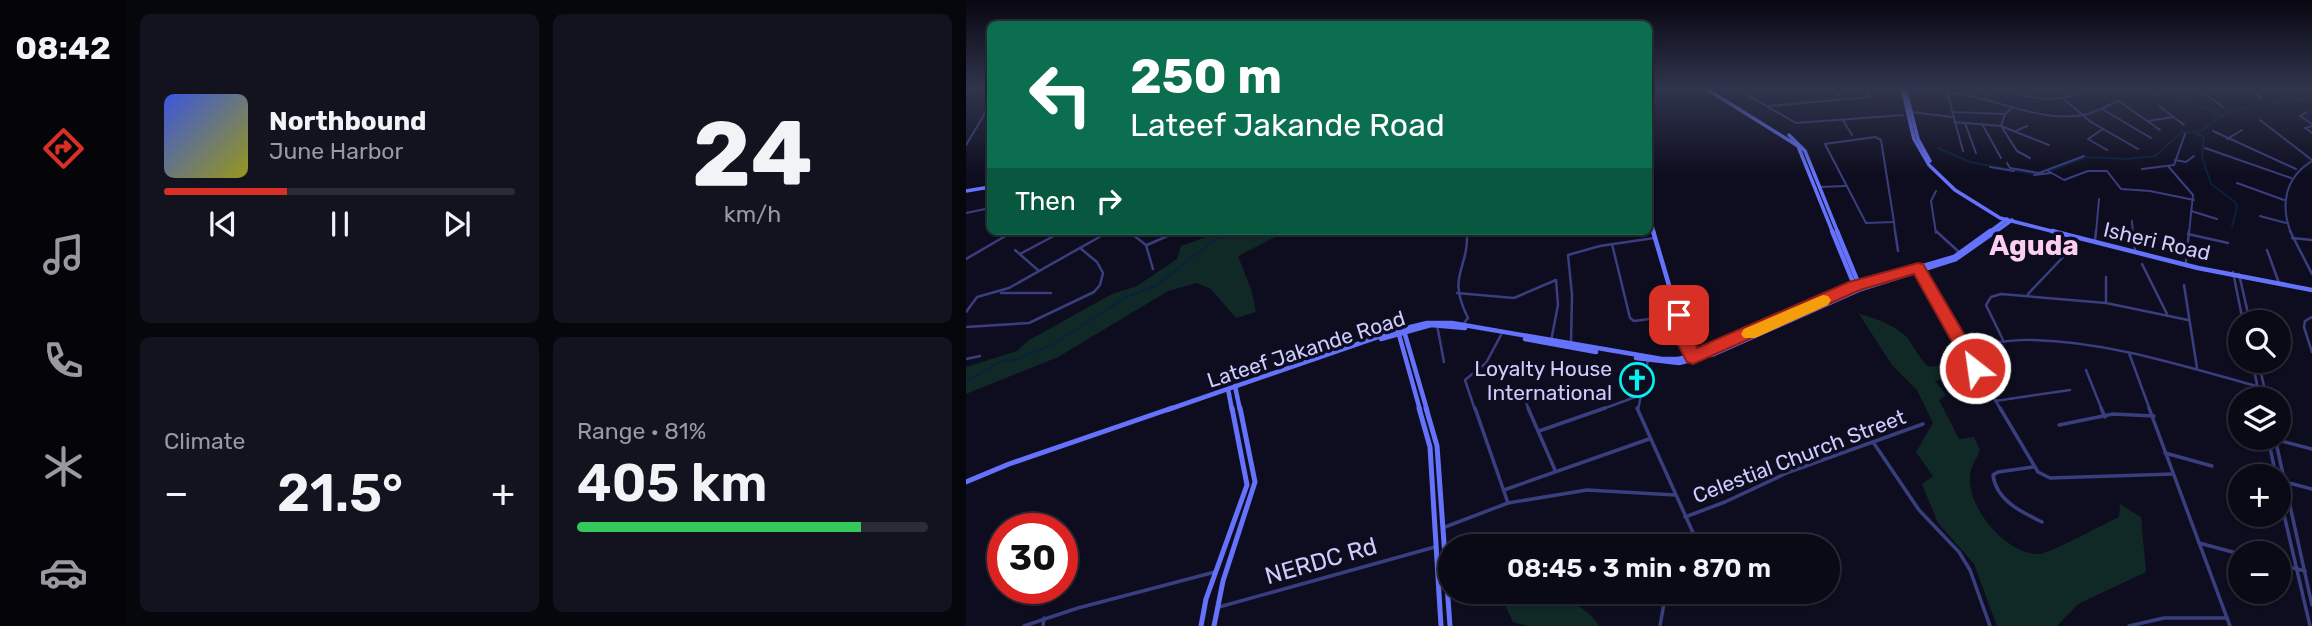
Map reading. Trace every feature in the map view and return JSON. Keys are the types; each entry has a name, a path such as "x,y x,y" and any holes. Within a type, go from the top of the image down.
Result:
{"main road":[{"path":"1754,117 1795,143 1819,187 1858,288"},
{"name":"Isheri Road","path":"1910,117 1914,139 1929,165 1955,190 2009,220 2074,238 2233,274 2312,288"},
{"name":"Isheri Road","path":"1913,117 1918,139 1935,168 1965,194 2009,220 2233,274"},
{"path":"1809,166 1858,288"},
{"path":"966,191 987,188"},
{"name":"Lateef Jakande Road","path":"1401,331 1437,325 1648,359 1694,359 1858,288 1956,259 1995,233 2009,220"},
{"name":"Lateef Jakande Road","path":"1858,288 1866,283 1919,270 1960,253 2009,220"},
{"path":"1652,224 1686,343 1694,359"},
{"path":"1995,233 2012,225 2025,226"},
{"path":"1855,279 1866,283"},
{"name":"Lateef Jakande Road","path":"966,482 1009,464 1432,322 1462,325 1648,359"},
{"path":"1401,331 1437,446 1443,534"},
{"path":"1685,360 1686,343"},
{"path":"1414,375 1429,438 1441,626"},
{"path":"1214,626 1216,608 1255,482 1235,387"},
{"path":"1201,626 1206,599 1247,485 1228,390"},
{"path":"1232,409 1240,406"},
{"path":"1433,494 1440,492"},
{"path":"1449,604 1450,626"}],"street":[{"path":"966,145 983,117"},
{"path":"1786,117 1796,123 1876,117"},
{"path":"1952,117 1963,151"},
{"path":"2001,126 2004,117"},
{"path":"2085,117 2138,149"},
{"path":"2116,117 2151,138"},
{"path":"2142,117 2160,130"},
{"path":"2148,121 2173,117"},
{"path":"2174,117 2183,125"},
{"path":"1843,120 1852,135"},
{"path":"2260,120 2312,160 2297,170 2291,178 2284,200 2286,223 2311,271"},
{"path":"1954,122 2001,126 2049,145"},
{"path":"1965,122 1976,153"},
{"path":"1982,124 2001,158"},
{"path":"2312,125 2305,128 2312,134"},
{"path":"2001,126 2017,151 2030,158"},
{"path":"2016,131 2027,126"},
{"path":"2103,130 2088,139 2107,150"},
{"path":"2227,139 2242,130"},
{"path":"2213,131 2297,170"},
{"path":"2141,169 2174,165 2185,134"},
{"path":"966,135 972,135"},
{"path":"1894,222 1868,225 1825,144 1842,140 1880,139 1894,222 1898,251"},
{"path":"2205,148 2291,178"},
{"path":"1990,167 2037,176 2084,156"},
{"path":"2175,160 2186,162 2194,156"},
{"path":"2007,163 2010,169 2036,174 2050,172 2064,180 2088,171 2107,172 2119,188 2194,200"},
{"path":"2168,166 2190,190 2194,200 2186,262"},
{"path":"2238,183 2284,200"},
{"path":"1819,187 1845,186"},
{"path":"1936,191 1931,201 1936,233 1960,253"},
{"path":"2095,240 2099,199"},
{"path":"966,213 987,209"},
{"path":"2191,211 2217,219"},
{"path":"2260,216 2286,223"},
{"path":"2132,221 2135,250"},
{"path":"2188,234 2228,243"},
{"path":"966,259 1007,235"},
{"path":"1020,254 1056,235"},
{"path":"998,293 1103,235"},
{"path":"1133,235 1146,245 1153,269"},
{"path":"1146,245 1170,235"},
{"path":"1462,325 1468,318 1457,293 1469,246 1468,235"},
{"path":"1571,344 1572,295 1568,255 1612,244 1657,238"},
{"path":"2027,295 2037,279 2068,250 2074,238"},
{"path":"2292,238 2312,240"},
{"path":"1612,244 1630,318 1634,321 1679,315"},
{"path":"966,327 1029,323 1094,292 1102,283 1104,271 1099,263 1080,248"},
{"path":"1015,250 1039,271"},
{"path":"2267,250 2279,283"},
{"path":"2142,264 2167,314"},
{"path":"1919,270 2033,467 2050,478 2173,474"},
{"path":"2233,274 2241,310"},
{"path":"2239,275 2247,310"},
{"path":"2106,278 2106,303"},
{"path":"1457,293 1514,298 1556,280 1558,305 1551,341"},
{"path":"2185,285 2197,370"},
{"path":"966,312 977,297 998,293 1051,293"},
{"path":"2004,342 1986,305 1987,300 2001,294 2106,303 2188,320"},
{"path":"2238,297 2245,299"},
{"path":"2312,317 2305,321 2304,327 2312,352"},
{"path":"1437,325 1444,362"},
{"path":"1501,335 1486,363 1465,380 1508,502"},
{"path":"1964,348 2004,342 2055,341 2129,353 2261,387"},
{"path":"2129,353 2230,626"},
{"path":"966,359 979,356"},
{"path":"1648,359 1637,408 1693,534"},
{"path":"2087,370 2105,417"},
{"path":"2255,373 2258,386"},
{"path":"1995,401 2070,390"},
{"path":"1539,431 1638,396"},
{"path":"1525,400 1555,470"},
{"path":"2059,425 2113,414 2154,416"},
{"name":"Celestial Church Street","path":"1685,517 1725,502 1789,472 1923,424"},
{"path":"1504,490 1650,438"},
{"path":"1873,442 1919,510 1959,552 1970,570 1990,626"},
{"path":"2291,443 2312,449"},
{"path":"2165,453 2212,466"},
{"path":"2033,467 1998,472 1993,475 1993,479 2008,503 2021,513 2042,522"},
{"path":"2291,484 2312,489"},
{"path":"1442,528 1508,502 1587,490 1675,495"},
{"path":"2291,509 2312,605"},
{"path":"2287,527 2310,626"},
{"path":"2199,543 2228,551"},
{"name":"NERDC Rd","path":"1216,608 1435,547"},
{"path":"2291,568 2305,572"},
{"path":"1024,626 1044,618 1215,572"},
{"path":"1660,626 1664,604"},
{"path":"1043,626 1044,618"},
{"path":"2129,626 2141,621 2164,618 2227,618"}],"green space":[{"path":"1212,235 1279,235 1238,256 1252,292 1256,312 1236,318 1211,289 1197,283 1168,291 1058,357 966,394 966,367 1017,351 1029,340 1112,294 1137,286 1177,259 1181,246"},
{"path":"1859,314 1879,320 1905,335 1929,367 1944,365 1947,378 1935,381 1946,395 1939,400 1959,439 1974,437 1980,450 1971,470 1973,497 1989,525 2001,537 2027,552 2040,554 2119,517 2120,504 2141,517 2146,572 2078,604 2057,626 1997,626 1974,564 1938,523 1922,484 1933,476 1916,452 1933,423 1917,390 1892,365"},
{"path":"1505,604 1573,604 1591,616 1599,626 1528,626 1513,622"}],"waterway":[{"path":"2050,171 2086,157 2127,159 2155,156 2182,132 2201,131 2219,117"},
{"path":"2197,134 2204,137 2202,157 2211,184 2235,202 2237,207 2232,227"},
{"path":"1938,148 1970,162 2034,174"},
{"path":"966,382 1003,360 1014,360 1052,345 1126,297 1157,285 1217,238 1225,235"}],"slow traffic":[{"path":"1750,334 1823,300"}],"place":[{"name":"Loyalty House International","path":"1637,380"}],"district":[{"name":"Aguda","path":"2034,245"}],"route":[{"path":"1679,315 1686,343 1693,357 1855,286 1918,268 1975,368"}]}
